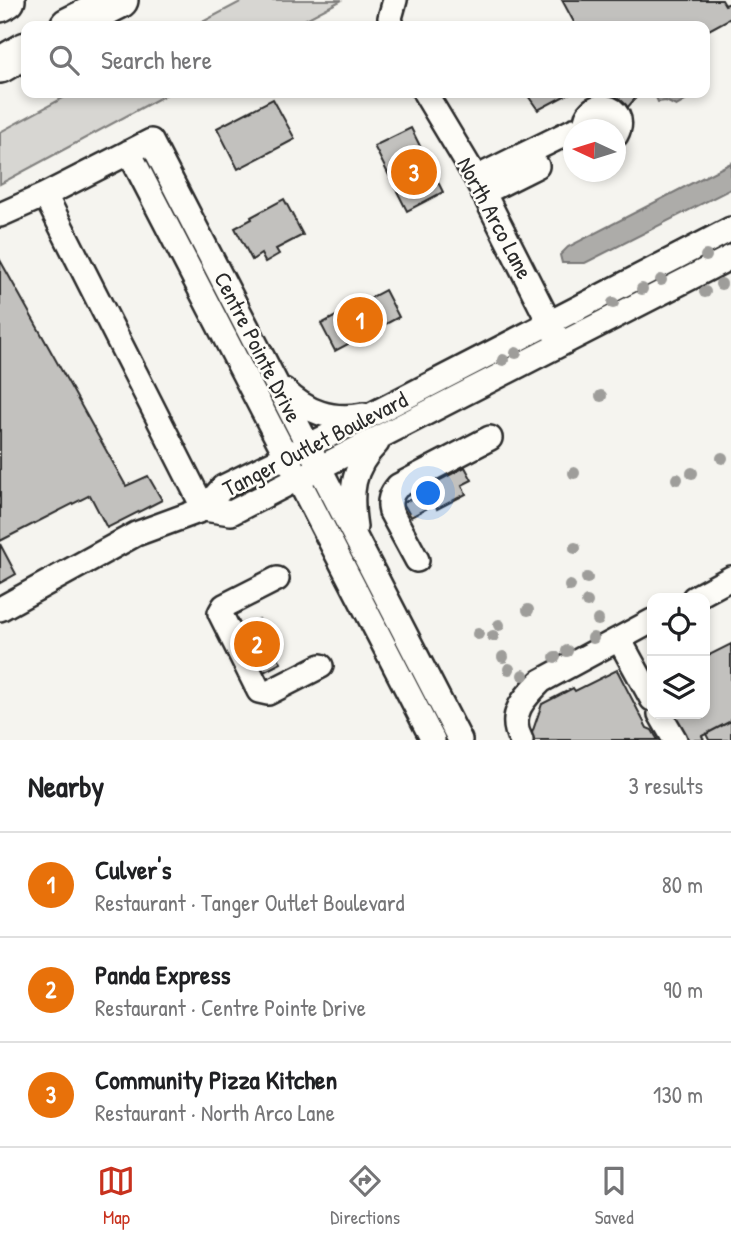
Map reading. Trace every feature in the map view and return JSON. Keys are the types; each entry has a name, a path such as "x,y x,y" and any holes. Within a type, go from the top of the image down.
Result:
{"highway":[{"path":"0,4 8,0"},
{"path":"78,21 120,0"},
{"path":"0,60 21,50"},
{"path":"0,65 21,51"}],"street":[{"path":"391,21 395,0"},
{"name":"North Arco Lane","path":"428,98 480,185 561,345"},
{"path":"585,119 593,109 604,106 614,111 619,119"},
{"path":"480,185 563,138"},
{"name":"Centre Pointe Drive","path":"433,740 130,152 151,141 460,740"},
{"path":"480,185 563,151"},
{"path":"0,215 130,152"},
{"path":"0,609 136,534 204,509 45,195"},
{"name":"Tanger Outlet Boulevard","path":"204,509 223,487 373,414 731,230"},
{"name":"Tanger Outlet Boulevard","path":"204,509 231,513 731,257"},
{"path":"275,382 297,402 316,411 342,419 373,414"},
{"path":"356,539 352,508 354,480 359,465 384,436"},
{"path":"417,560 391,512 389,503 392,493 398,486 490,438"},
{"path":"703,593 731,578"},
{"path":"277,579 224,606 220,613 260,691 268,693 321,666"},
{"path":"521,740 515,730 516,712 541,681 647,624"},
{"path":"619,639 647,690"},
{"path":"663,719 675,740"}],"shaded area":[{"path":"244,0 342,0 302,21 204,21"},
{"path":"63,98 160,98 0,184 0,132"},
{"path":"656,98 686,98 676,106 666,101 658,102"},
{"path":"731,163 731,189 585,263 562,263 560,255 568,247"}],"building":[{"path":"562,0 722,0 725,5 731,3 731,18 710,29 710,21 573,21"},
{"path":"530,98 561,98 538,110"},
{"path":"612,98 636,98 618,119 594,119"},
{"path":"273,99 295,139 238,169 217,128"},
{"path":"411,128 443,192 407,211 374,146"},
{"path":"284,199 303,235 276,249 279,254 265,262 261,254 252,260 235,228"},
{"path":"0,260 126,486 148,476 162,500 107,528 90,495 0,541"},
{"path":"385,290 399,317 335,351 321,324"},
{"path":"465,467 472,480 462,485 466,494 437,509 435,504 411,517 403,503 420,494 419,491"},
{"path":"0,544 16,574 0,583"},
{"path":"259,619 281,663 258,675 236,631"},
{"path":"731,644 731,721 702,736 704,740 685,740 674,719 710,719 710,654"},
{"path":"617,670 647,728 652,730 658,740 533,740 531,736 542,704"},
{"path":"731,721 731,740 709,740 706,734"}],"place":[{"name":"Community Pizza Kitchen","path":"414,172"},
{"name":"Culver's","path":"360,320"},
{"name":"Panda Express","path":"257,644"}]}
